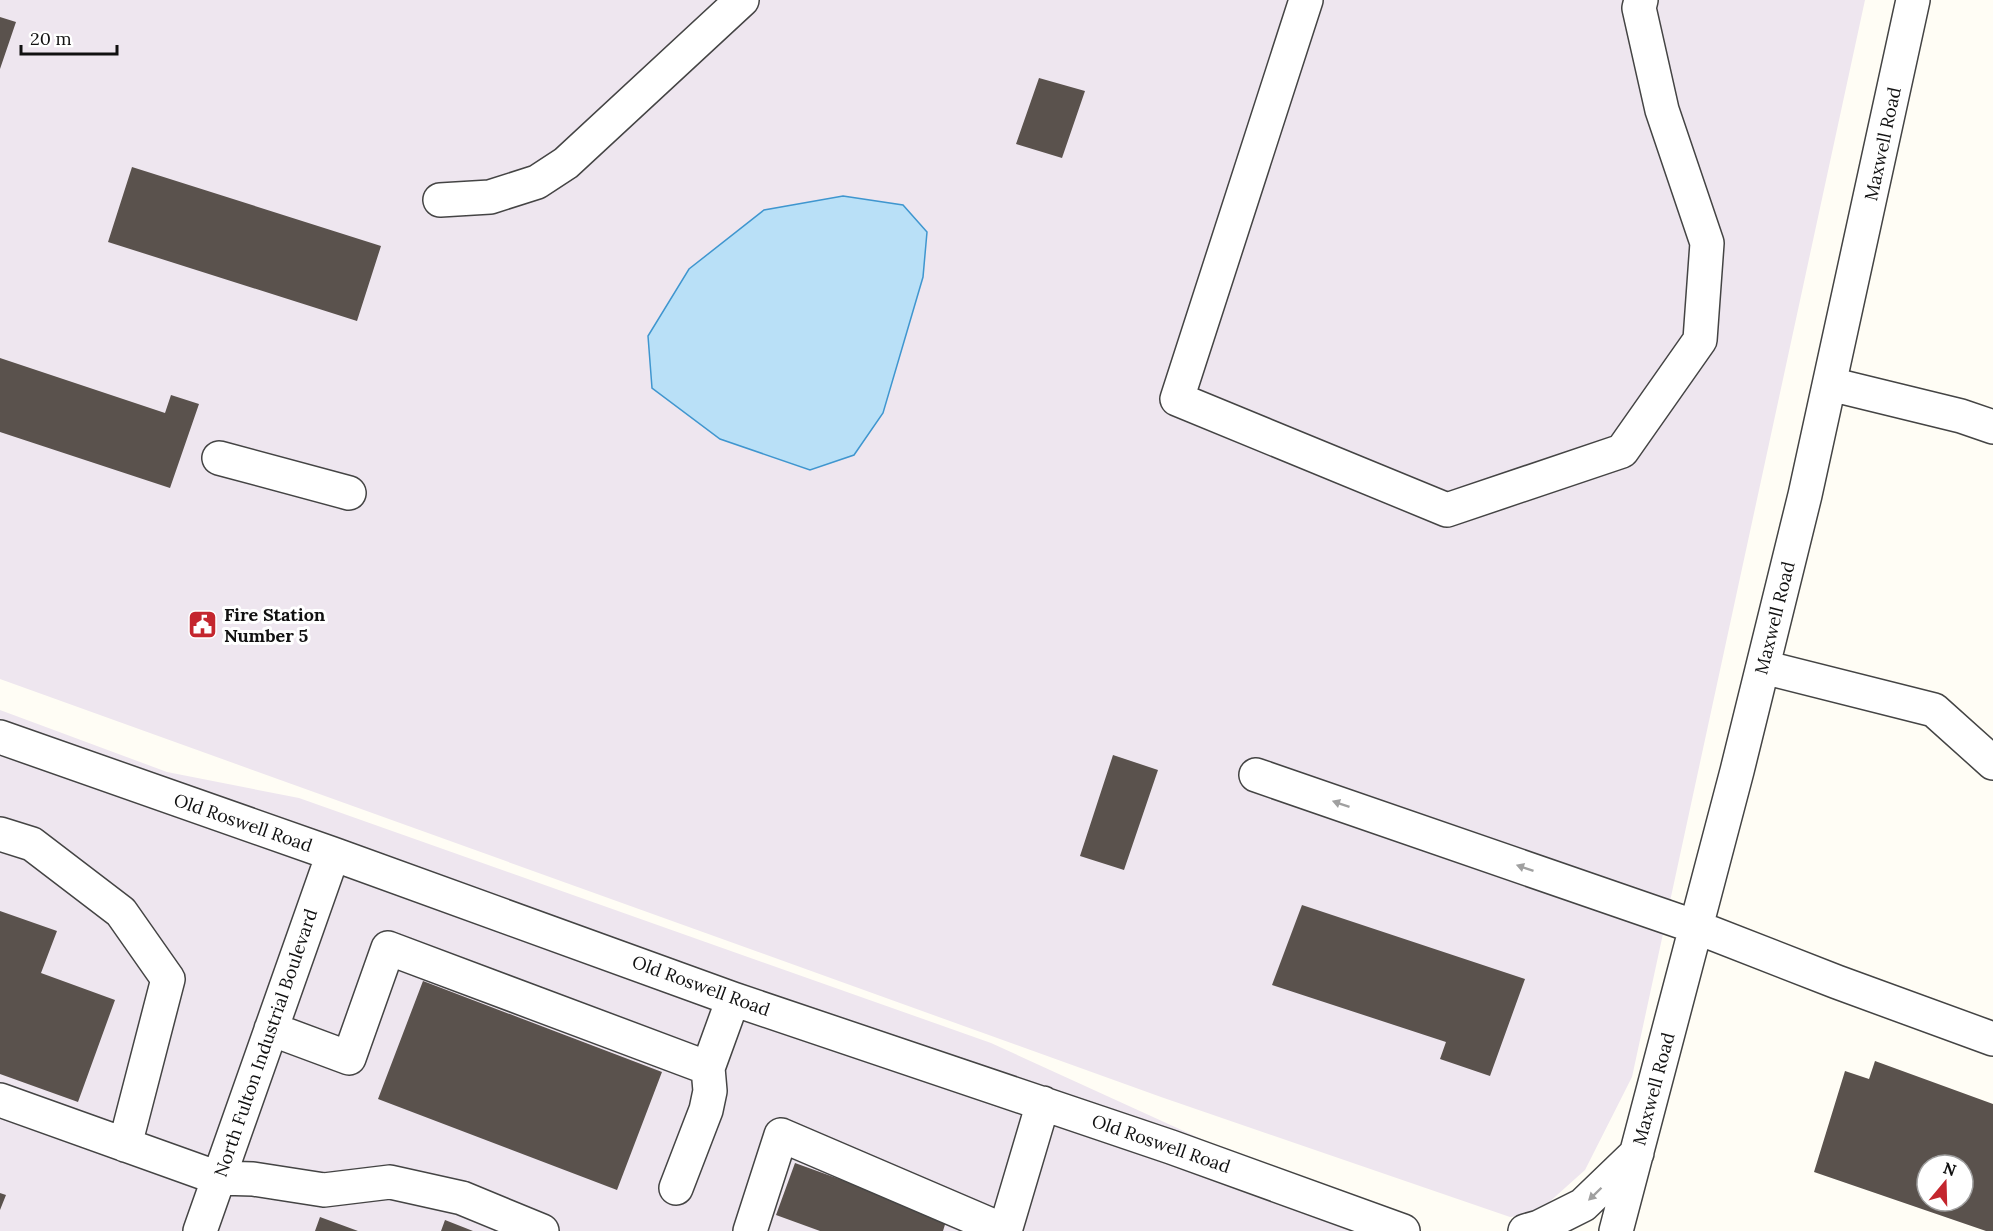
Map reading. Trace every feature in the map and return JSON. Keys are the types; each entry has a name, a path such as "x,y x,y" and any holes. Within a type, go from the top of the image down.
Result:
{"street":[{"path":"440,200 490,197 537,182 566,163 742,0"},
{"path":"1306,0 1176,399 1447,510 1622,451 1701,340 1707,243 1662,110 1639,8 1641,0"},
{"name":"Maxwell Road","path":"1616,1231 1763,667 1830,384 1913,0"},
{"path":"1830,384 1993,426"},
{"path":"219,458 349,493"},
{"path":"1763,667 1934,710 1993,763"},
{"name":"Old Roswell Road","path":"0,737 333,854 733,999 1171,1147 1403,1231"},
{"path":"1256,775 1696,927 1993,1039"},
{"path":"0,834 32,844 121,912 168,979 125,1145"},
{"name":"North Fulton Industrial Boulevard","path":"200,1231 333,854"},
{"path":"271,1029 349,1058 388,948 708,1068"},
{"path":"676,1188 706,1110 710,1091 708,1068 733,999"},
{"path":"0,1100 218,1178 253,1179 324,1190 390,1182 462,1198 542,1231"},
{"path":"750,1231 781,1135 1005,1231 1043,1103"},
{"path":"1525,1231 1539,1227 1583,1205 1637,1153"}],"shaded area":[{"path":"0,0 1865,0 1632,1077 1585,1170 1537,1213 1510,1217 1161,1097 0,679"},
{"path":"0,710 167,772 299,798 991,1043 1403,1231 0,1231"}],"water":[{"path":"843,196 903,205 927,232 923,277 883,413 854,455 810,470 720,439 652,388 648,336 689,269 764,210"}],"building":[{"path":"0,17 16,22 0,69"},
{"path":"1039,78 1085,91 1062,158 1016,144"},
{"path":"132,167 381,246 357,321 108,242"},
{"path":"0,358 165,413 171,395 199,404 170,488 0,432"},
{"path":"1113,755 1158,770 1124,870 1080,856"},
{"path":"1302,905 1525,979 1490,1076 1440,1059 1446,1042 1272,985"},
{"path":"0,911 57,931 41,973 115,1000 78,1102 0,1074"},
{"path":"423,981 662,1072 617,1190 378,1099"},
{"path":"1875,1061 1993,1104 1993,1231 1986,1231 1934,1213 1975,1213 1975,1153 1915,1153 1915,1207 1814,1172 1845,1071 1869,1079"},
{"path":"795,1163 947,1218 943,1231 820,1231 776,1215"},
{"path":"0,1193 6,1195 0,1210"},
{"path":"320,1217 358,1231 315,1231"},
{"path":"445,1220 473,1231 441,1231"}],"place":[{"name":"Fire Station Number 5","path":"203,625"}]}
